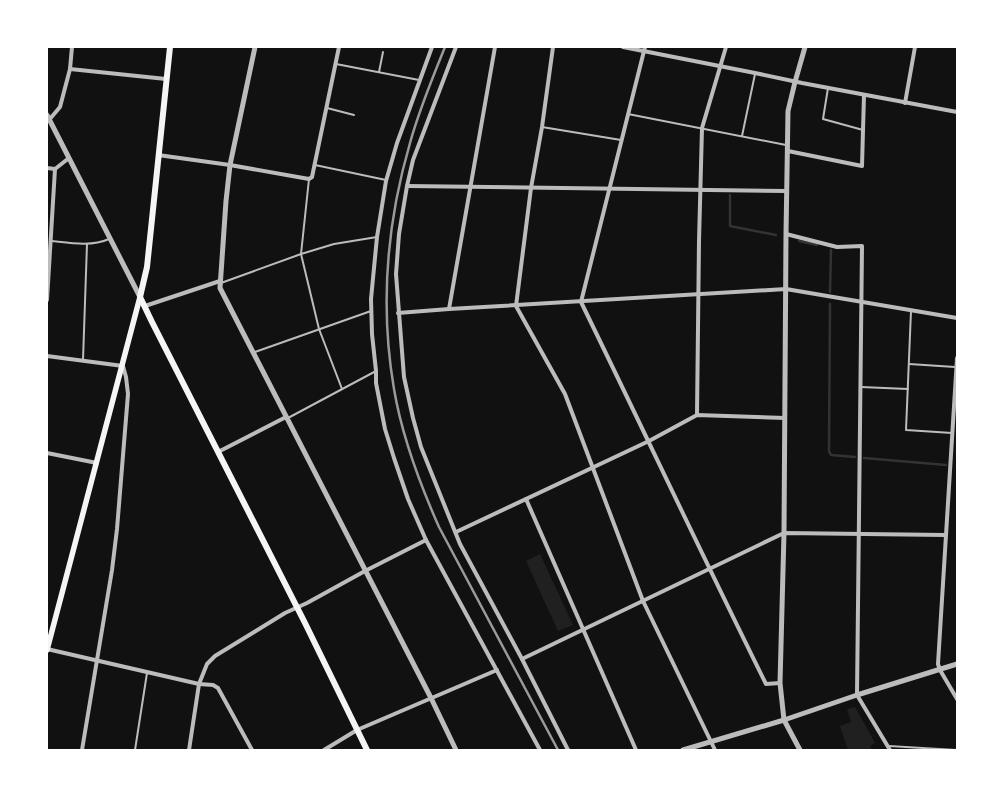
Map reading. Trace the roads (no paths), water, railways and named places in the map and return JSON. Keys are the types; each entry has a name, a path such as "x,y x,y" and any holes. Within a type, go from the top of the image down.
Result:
{"highway":[{"path":"170,47 147,267 140,297 367,750"}],"main road":[{"path":"47,650 140,297"}],"street":[{"path":"72,47 70,69 60,107 48,118 140,297"},
{"path":"255,47 230,165 220,282 223,295 431,698 456,750"},
{"path":"158,155 230,165 310,179 312,177 315,165 339,47"},
{"path":"432,47 397,143 386,181 376,237 371,311 376,383 385,429 408,499 426,540 540,750"},
{"path":"456,47 423,130 413,160 399,234 396,274 404,377 423,453 460,544 522,659 568,750"},
{"path":"449,309 495,47"},
{"path":"553,47 542,127 531,188 516,306 565,394 643,601 715,750"},
{"path":"623,47 644,49 720,66 755,72 795,82 957,112"},
{"path":"697,416 702,128 726,47"},
{"path":"800,750 784,720 780,683 784,533 788,111 805,47"},
{"path":"905,103 915,47"},
{"path":"644,49 581,302 766,684 780,683"},
{"path":"70,69 166,79"},
{"path":"788,148 862,166 864,95"},
{"path":"47,168 54,169 69,158"},
{"path":"47,300 54,169"},
{"path":"407,186 787,191"},
{"path":"786,234 837,247 862,246 857,695 889,748"},
{"path":"144,306 220,282"},
{"path":"398,313 786,289 957,318"},
{"path":"47,356 123,366 128,394 117,529 112,570 82,750"},
{"path":"957,358 938,664 957,699"},
{"path":"456,532 648,441 697,416 785,418"},
{"path":"218,452 286,418"},
{"path":"47,453 97,463"},
{"path":"526,499 636,750"},
{"path":"522,659 784,533 946,535"},
{"path":"189,750 199,684 207,664 215,656 285,613 426,540"},
{"path":"47,650 199,684 214,685 218,688 252,750"},
{"path":"683,750 784,720 857,695 957,664"},
{"path":"324,750 357,730 497,670"}],"lane":[{"path":"379,72 383,52"},
{"path":"336,64 419,80"},
{"path":"742,136 755,72"},
{"path":"828,88 823,119 863,130"},
{"path":"327,108 354,115"},
{"path":"628,114 742,136 788,148"},
{"path":"542,127 621,140"},
{"path":"315,165 386,181"},
{"path":"310,179 301,254 319,329 342,389"},
{"path":"220,282 334,244 376,237"},
{"path":"51,242 87,244 101,242 110,238"},
{"path":"83,361 87,244"},
{"path":"911,310 906,430 952,433"},
{"path":"253,352 371,311"},
{"path":"909,364 956,367"},
{"path":"286,418 376,371"},
{"path":"861,387 908,388"},
{"path":"135,750 147,672"},
{"path":"889,748 956,750"}],"waterway":[{"path":"730,195 730,226 776,235"},
{"path":"799,241 817,245"},
{"path":"830,292 831,250"},
{"path":"830,304 829,451 831,455 855,457"},
{"path":"864,458 946,465"}],"railway":[{"path":"445,47 410,143 402,173 391,234 388,265 387,327 394,389 406,442 439,527 558,750"}]}
